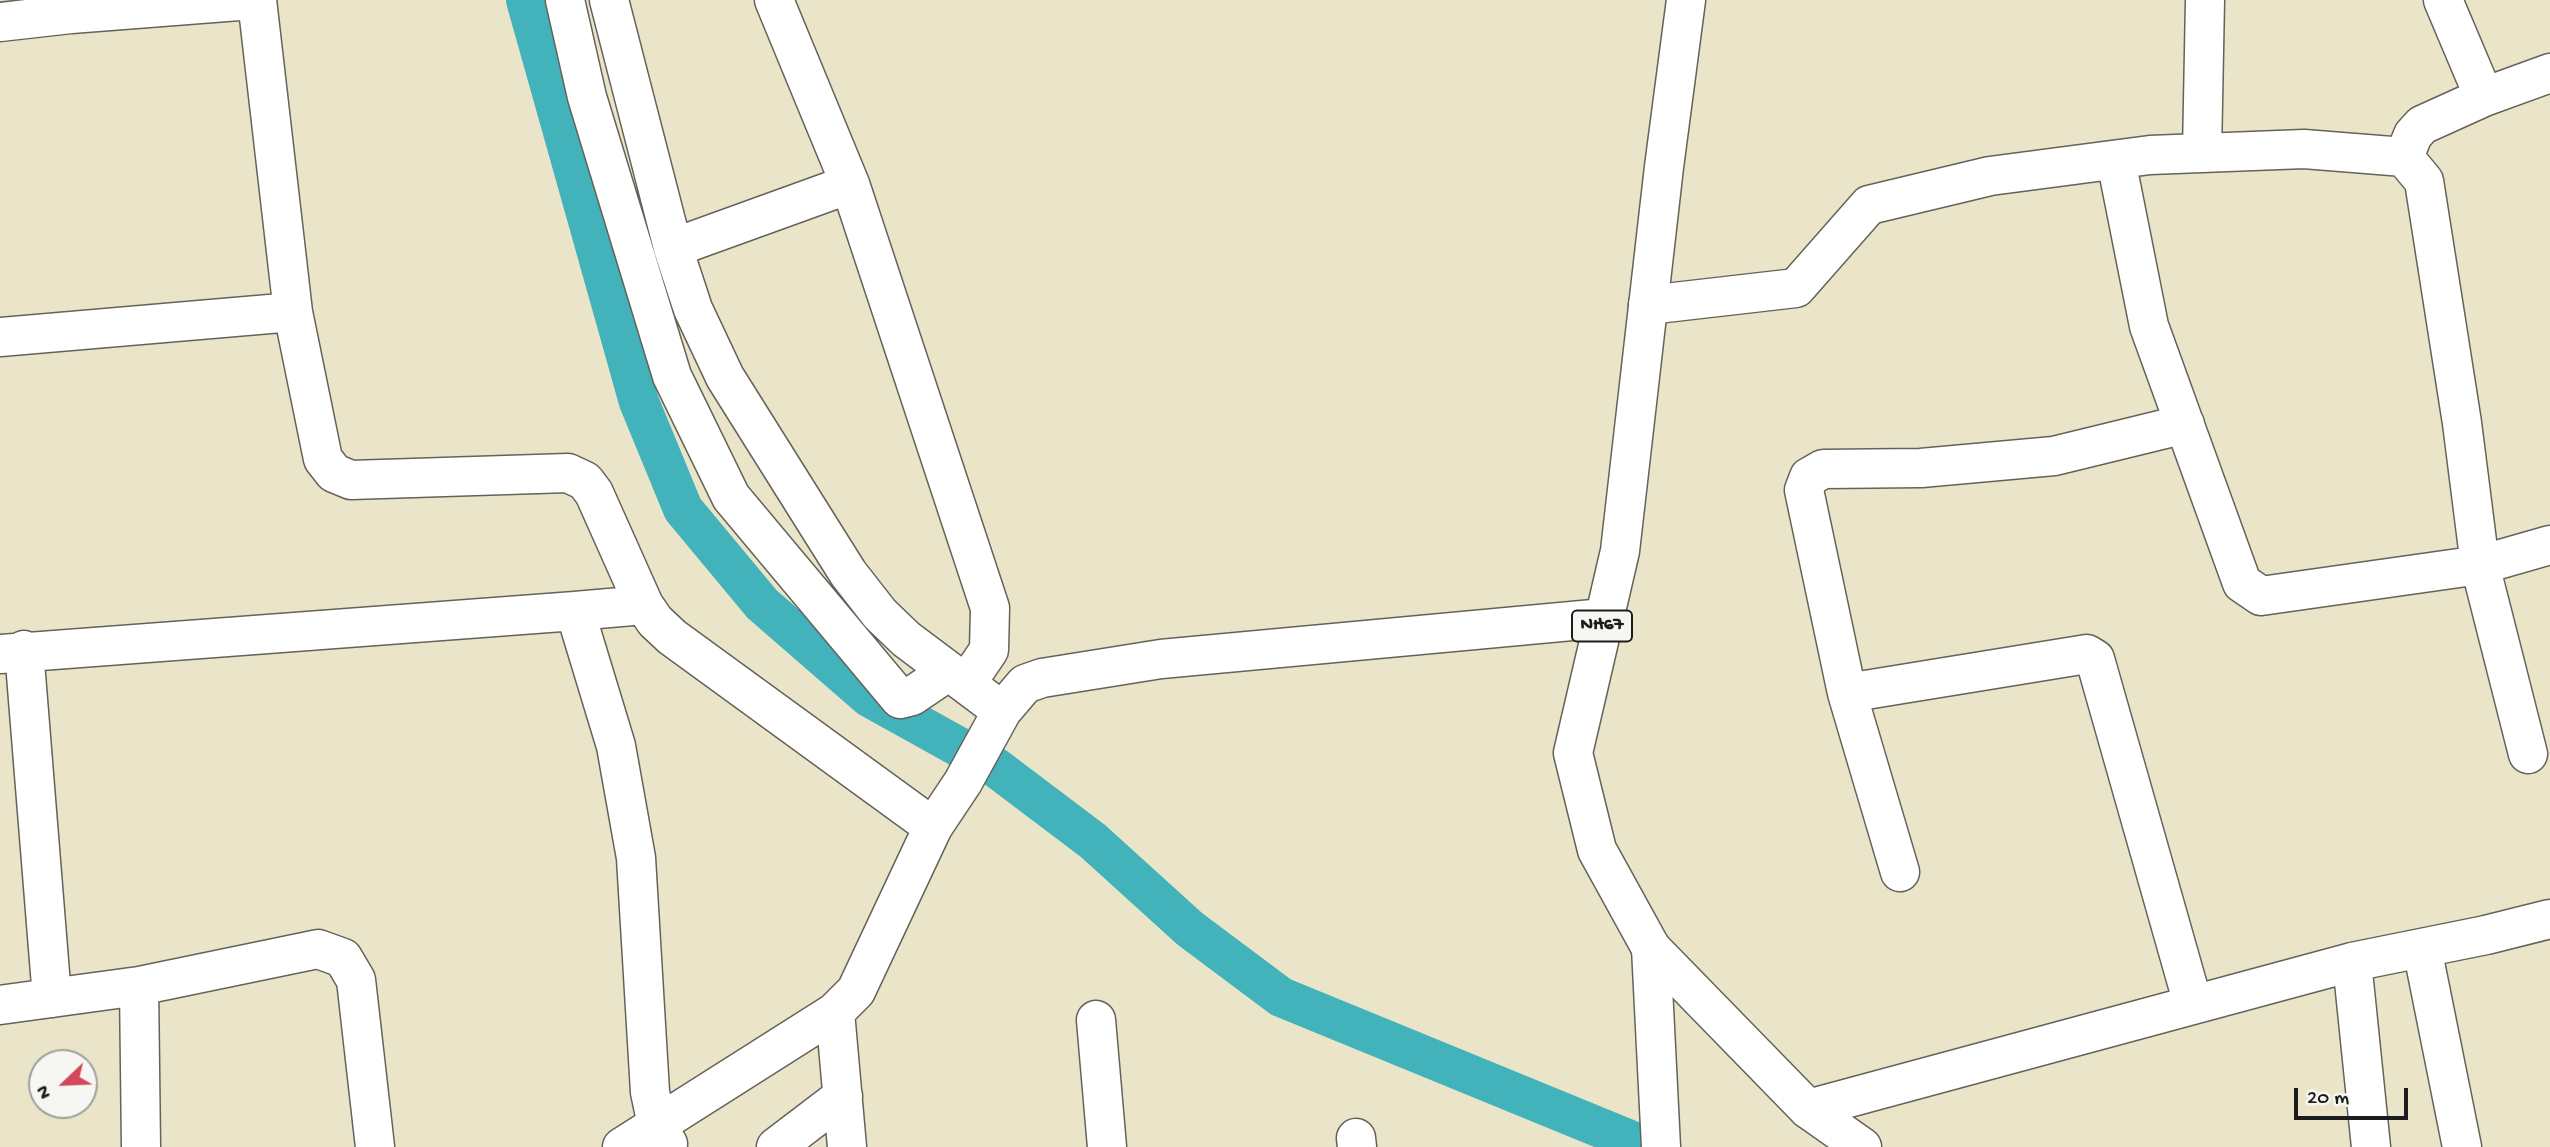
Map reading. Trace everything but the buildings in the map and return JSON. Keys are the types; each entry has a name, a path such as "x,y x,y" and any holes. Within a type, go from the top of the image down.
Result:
{"main road":[{"path":"0,22 254,0 293,313 323,459 334,473 351,480 568,473 585,481 594,493 644,605 655,621 672,637 933,827"},
{"path":"565,0 587,97 672,376 731,496 900,699 958,678 989,650 990,608 850,184 774,0"},
{"path":"609,0 673,248 693,309 725,377 848,573 880,614 906,639 958,678 999,718"},
{"name":"NH67","path":"1686,0 1620,551 1573,753 1597,850 1651,947 1808,1109 1862,1147"},
{"path":"2202,153 2204,0"},
{"path":"2443,0 2484,97"},
{"path":"2404,158 2413,135 2422,125 2484,97 2550,73"},
{"path":"1648,305 1796,288 1869,205 1990,177 2116,160 2202,153 2304,149 2404,158 2424,181 2462,423 2480,565 2528,754"},
{"path":"2116,160 2149,326 2242,583 2261,597 2480,565 2550,545"},
{"path":"673,248 850,184"},
{"path":"0,337 293,313"},
{"path":"1900,872 1847,693 1804,490 1809,477 1823,469 1921,468 2054,456 2185,424"},
{"path":"52,998 12,652 644,605"},
{"path":"575,611 616,746 636,858 650,1092 663,1136"},
{"path":"622,1147 663,1136 835,1013 856,991 933,827 963,782 999,718 1025,684 1042,678 1161,659 1604,618"},
{"path":"1847,693 2087,654 2095,659 2193,1004"},
{"path":"1808,1109 2352,962 2550,919"},
{"path":"1651,947 1661,1147"},
{"path":"2423,948 2462,1147"},
{"path":"0,1005 139,986 318,949 343,958 356,980 375,1147"},
{"path":"2352,962 2371,1147"},
{"path":"139,986 141,1147"},
{"path":"835,1013 847,1147"},
{"path":"1096,1020 1107,1147"},
{"path":"776,1147 843,1096"}],"waterway":[{"path":"526,0 639,402 683,509 762,604 869,697 995,767 1093,841 1190,929 1281,997 1647,1147"}]}
